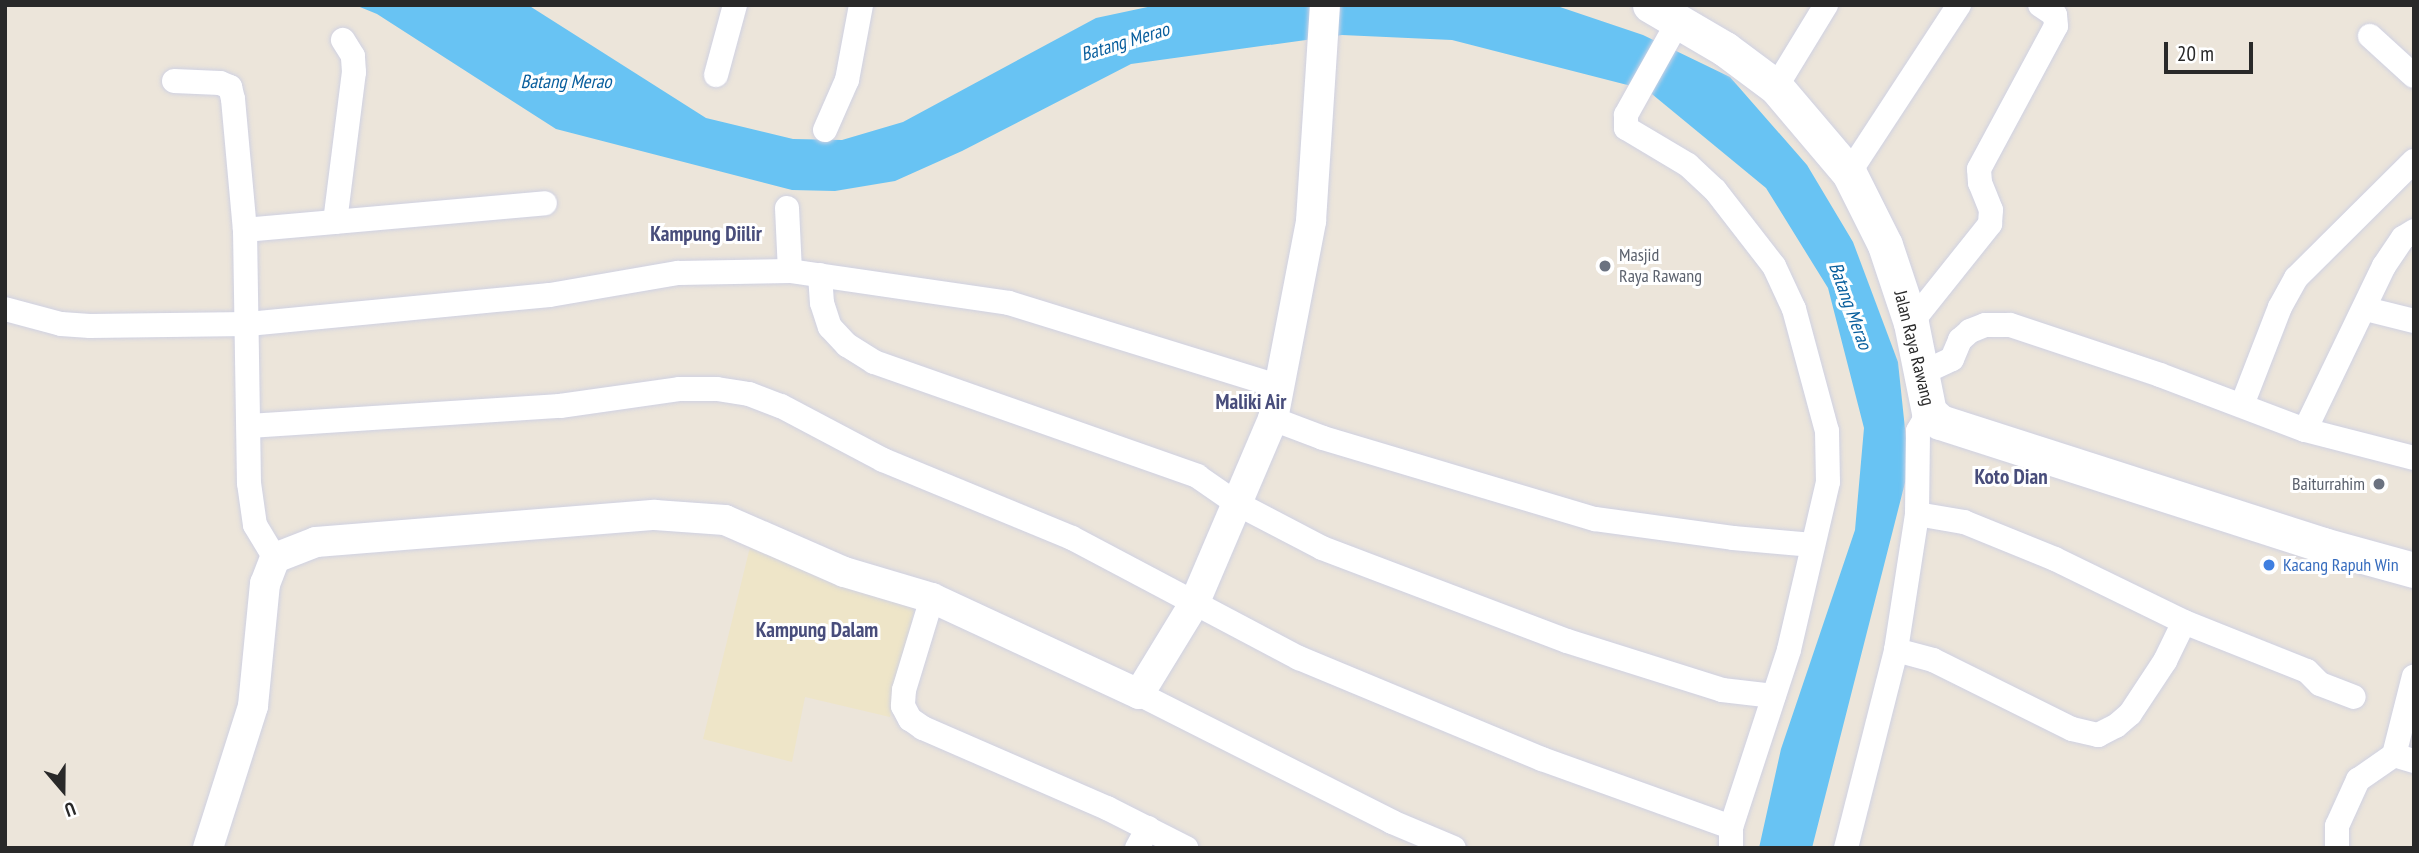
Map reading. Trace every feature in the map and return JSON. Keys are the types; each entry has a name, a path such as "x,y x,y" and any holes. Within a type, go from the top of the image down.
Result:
{"main road":[{"name":"Jalan Raya Rawang","path":"1667,16 1725,48 1776,87 1849,173 1885,246 1911,323 1929,412 1940,422 2323,545 2414,570"}],"street":[{"path":"716,75 735,5"},
{"path":"825,130 847,80 861,5"},
{"path":"1139,694 1194,604 1273,419 1311,221 1325,5"},
{"path":"1776,87 1826,5"},
{"path":"1849,173 1959,5"},
{"path":"1911,323 1990,224 1991,210 1980,183 1979,169 2056,26 2055,15 2039,5"},
{"path":"249,426 560,406 680,389 718,389 749,394 781,406 883,460 1072,538 1298,658 1731,837 1789,650 1828,482 1827,431 1794,309 1774,266 1715,190 1688,165 1626,128 1626,115 1667,16"},
{"path":"2370,36 2414,76"},
{"path":"335,222 354,72 353,55 343,40"},
{"path":"174,80 206,80 230,87 233,99 245,230 249,483 255,525 275,558"},
{"path":"2242,405 2280,307 2296,278 2414,161"},
{"path":"245,230 545,203"},
{"path":"786,208 790,271"},
{"path":"2305,430 2366,309 2384,266 2403,238 2414,231"},
{"path":"5,309 61,324 90,326 248,324 550,295 678,274 790,271 1009,303 1280,387"},
{"path":"820,275 822,303 830,327 847,345 874,362 1198,476 1237,503 1322,548 1567,641 1722,690 1774,696"},
{"path":"2366,309 2414,321"},
{"path":"1922,373 1952,359 1960,340 1970,331 1985,326 2010,325 2242,405 2305,430 2414,458"},
{"path":"1846,848 1896,650 1917,514 1918,431 1929,412"},
{"path":"1273,419 1323,438 1595,519 1733,538 1813,545"},
{"path":"1917,514 1964,522 2056,559 2184,622 2307,671 2320,684 2354,697"},
{"path":"208,848 253,706 265,584 275,558 316,542 666,516 725,520 844,572 932,598 1139,694 1380,816 1454,848"},
{"path":"932,598 904,690 903,706 910,719 1142,838 1186,848"},
{"path":"1896,650 1933,660 2072,729 2098,735 2116,726 2130,714 2165,661 2184,622"},
{"path":"2337,848 2337,826 2358,780 2404,758 2414,676"}],"shaded area":[{"path":"750,547 915,606 890,717 805,697 792,762 703,739"}],"water":[{"name":"Batang Merao","path":"355,5 528,5 706,118 793,139 842,140 903,122 1096,18 1157,5 1554,5 1643,35 1730,77 1807,165 1853,242 1898,362 1909,467 1812,848 1759,848 1781,749 1855,530 1864,428 1828,288 1766,188 1647,90 1452,40 1342,35 1131,64 962,151 895,181 835,191 792,190 556,129 377,14"}],"place":[{"name":"Masjid Raya Rawang","path":"1605,266"},
{"name":"Baiturrahim","path":"2379,484"},
{"name":"Kacang Rapuh Win","path":"2269,565"}],"district":[{"name":"Kampung Diilir","path":"706,234"},
{"name":"Maliki Air","path":"1251,402"},
{"name":"Koto Dian","path":"2011,477"},
{"name":"Kampung Dalam","path":"817,630"}]}
